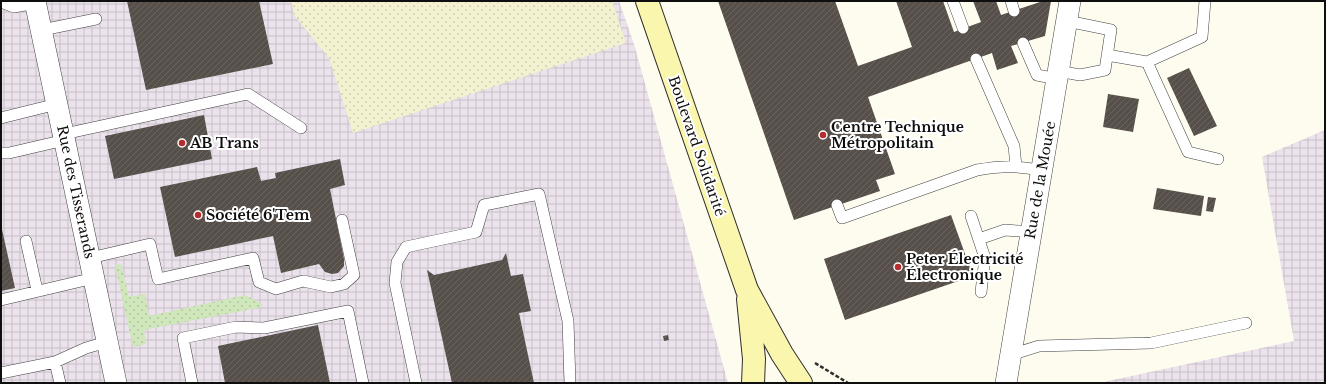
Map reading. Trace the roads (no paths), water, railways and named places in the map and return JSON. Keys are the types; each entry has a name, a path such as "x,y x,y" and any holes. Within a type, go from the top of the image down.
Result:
{"main road":[{"name":"Boulevard Solidarité","path":"647,1 747,290 782,354 801,383"},
{"name":"Boulevard Solidarité","path":"747,290 754,359 753,383"}],"street":[{"name":"Rue de la Mouée","path":"1006,383 1070,1"},
{"name":"Rue des Tisserands","path":"36,2 116,383"}],"lane":[{"path":"953,1 963,28"},
{"path":"1107,55 1147,62 1202,37 1205,1"},
{"path":"1,2 14,7 36,2"},
{"path":"42,30 96,19"},
{"path":"1024,43 1036,75 1080,75 1105,70 1112,30 1067,21"},
{"path":"976,59 1014,146 1016,166"},
{"path":"1147,62 1188,152 1218,159"},
{"path":"1,153 9,153 64,137 248,94 301,128"},
{"path":"1,118 57,104"},
{"path":"837,205 842,218 977,170 1000,166 1016,166 1042,170"},
{"path":"416,383 395,283 397,262 406,247 476,232 484,205 539,194 568,321 570,383"},
{"path":"971,216 986,258 981,292"},
{"path":"1,300 36,290 150,244 158,279 254,258 259,282 276,289 303,281 331,287 344,284 354,275 342,220"},
{"path":"979,239 1005,230 1031,232"},
{"path":"26,241 36,290"},
{"path":"192,383 183,338 236,327 264,328 348,311 363,383"},
{"path":"1010,355 1039,346 1151,343 1246,323"},
{"path":"1,373 55,362 86,348 107,342"},
{"path":"55,362 60,383"}],"place":[{"name":"Centre Technique Métropolitain","path":"823,135"},
{"name":"AB Trans","path":"182,143"},
{"name":"Société 6'Tem","path":"198,215"},
{"name":"Peter Électricité Électronique","path":"898,267"}]}
